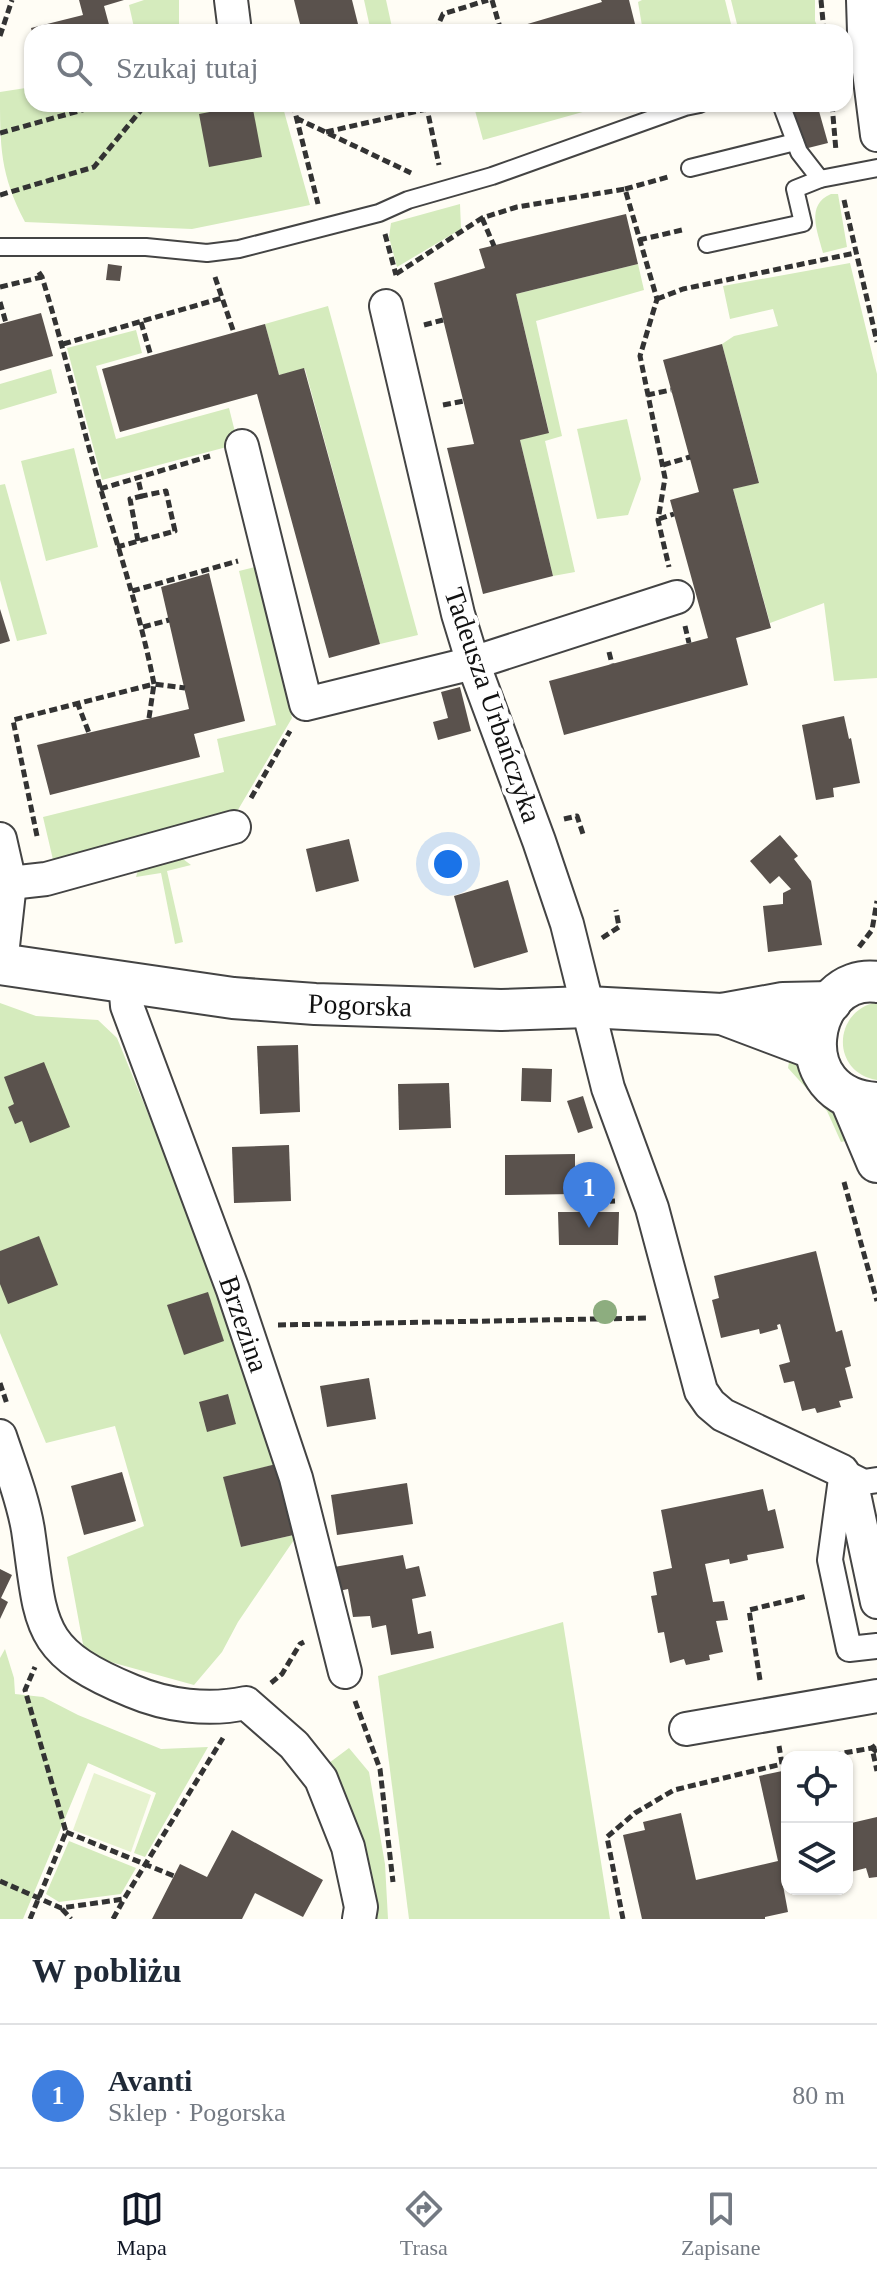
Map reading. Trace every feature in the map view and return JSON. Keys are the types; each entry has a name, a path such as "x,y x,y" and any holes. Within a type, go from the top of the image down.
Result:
{"street":[{"path":"231,0 234,24"},
{"path":"863,0 877,135"},
{"name":"Tadeusza Urbańczyka","path":"386,306 458,614 567,924 608,1088 652,1208 701,1391 710,1404 743,1427 842,1471"},
{"path":"242,446 306,704 473,663 677,597"},
{"path":"10,883 46,879 234,827"},
{"path":"0,839 10,883 0,964"},
{"name":"Pogorska","path":"0,964 233,998 315,1004 501,1010 587,1007 722,1014 783,1003 831,1002"},
{"path":"859,1169 863,1100 826,1077 815,1049 816,1029 831,1002 874,964"},
{"name":"Brzezina","path":"125,982 127,1006 245,1325 296,1478 345,1672"},
{"name":"Pogorska","path":"722,1014 815,1049"},
{"path":"0,1436 28,1528 31,1568 40,1615 61,1652 96,1676 152,1699 220,1709 246,1703 294,1745 321,1779 348,1847 361,1907 359,1919"},
{"path":"842,1471 864,1482 877,1480"},
{"path":"842,1471 830,1560 849,1649 877,1646"},
{"path":"842,1471 853,1489 877,1602"},
{"path":"686,1729 877,1696"}],"lane":[{"path":"0,247 146,247 207,253 239,249 379,213 671,112"},
{"path":"784,112 799,152 820,179"},
{"path":"690,168 795,142"},
{"path":"707,244 803,223 795,189 820,179 877,168"}],"path":[{"path":"0,36 12,0"},
{"path":"439,24 443,14 490,0 499,24"},
{"path":"821,0 823,24"},
{"path":"0,133 75,112"},
{"path":"0,195 94,167 139,112"},
{"path":"295,112 324,227"},
{"path":"325,132 403,112"},
{"path":"428,112 444,189"},
{"path":"833,112 838,175 877,342"},
{"path":"296,118 444,189"},
{"path":"379,213 396,274 482,218 517,207 625,189 668,177"},
{"path":"625,189 657,299 640,356 665,478 658,520 674,514"},
{"path":"482,218 494,246"},
{"path":"639,240 682,230"},
{"path":"657,299 683,289 855,253"},
{"path":"0,287 42,277 63,344 100,489 143,627 154,684 149,718"},
{"path":"63,344 222,298 234,333"},
{"path":"0,302 6,323"},
{"path":"419,326 443,320"},
{"path":"141,322 151,356"},
{"path":"647,395 671,390"},
{"path":"430,408 464,401"},
{"path":"100,489 242,446"},
{"path":"663,465 690,457"},
{"path":"138,479 142,496"},
{"path":"117,547 175,531 166,491 130,499 138,541"},
{"path":"132,591 270,552"},
{"path":"143,627 169,620"},
{"path":"46,879 13,720 154,684 185,688"},
{"path":"77,702 89,733"},
{"path":"234,827 306,704"},
{"path":"874,964 877,901"},
{"path":"859,1169 877,1301"},
{"path":"245,1325 681,1317"},
{"path":"760,1680 749,1610 836,1589"},
{"path":"30,1919 66,1832 25,1690 35,1670 40,1615"},
{"path":"295,1653 300,1644"},
{"path":"345,1672 380,1769 393,1889"},
{"path":"113,1919 246,1703"},
{"path":"778,1741 781,1752"},
{"path":"853,1752 875,1748 877,1771"},
{"path":"623,1919 607,1837 635,1813 674,1790 781,1765"},
{"path":"66,1832 174,1876"},
{"path":"0,1881 61,1908 71,1919"},
{"path":"61,1908 124,1899"}],"green space":[{"path":"144,0 179,0 179,24 133,24 129,5"},
{"path":"364,0 386,0 391,24 369,24"},
{"path":"725,0 731,24 642,24 638,2"},
{"path":"731,0 815,0 816,24 737,24"},
{"path":"24,88 24,112 284,112 310,205 192,229 25,222 3,160 0,92"},
{"path":"475,112 583,112 483,140"},
{"path":"838,194 847,247 823,253 816,228 816,212 823,199"},
{"path":"460,204 461,229 397,267 389,237 391,223"},
{"path":"850,263 877,374 877,678 834,681 824,603 770,623 733,489 759,482 722,344 734,336 778,326 773,309 730,319 723,286"},
{"path":"638,264 644,290 536,321 562,436 545,441 575,572 553,576 520,440 549,432 516,294"},
{"path":"328,306 418,635 380,644 305,369 279,375 265,324"},
{"path":"136,330 142,353 96,366 116,439 229,408 238,444 102,480 67,348"},
{"path":"51,369 57,393 0,410 0,384"},
{"path":"627,419 641,479 628,515 597,519 577,429"},
{"path":"74,448 98,547 46,561 21,461"},
{"path":"5,484 47,634 17,641 0,580 0,485"},
{"path":"255,567 292,718 232,820 54,864 43,817 224,772 217,739 276,725 239,571"},
{"path":"179,856 191,865 167,871 183,942 175,944 161,873 136,877 138,870"},
{"path":"877,1002 877,1080 862,1075 851,1066 843,1042 845,1029 852,1017 862,1008"},
{"path":"0,1003 36,1016 98,1020 117,1038 215,1277 280,1463 224,1478 241,1547 298,1534 238,1622 222,1652 194,1685 85,1655 67,1557 144,1526 115,1426 46,1443 0,1333"},
{"path":"790,1056 804,1061 859,1138 841,1142 827,1111 788,1068"},
{"path":"563,1622 610,1919 409,1919 378,1676"},
{"path":"5,1649 14,1678 15,1694 43,1697 161,1749 208,1747 145,1857 134,1853 156,1793 88,1763 23,1919 0,1919 0,1658"},
{"path":"349,1748 369,1772 385,1864 388,1919 376,1919 369,1862 329,1763"},
{"path":"94,1773 151,1795 131,1852 73,1830"},
{"path":"69,1841 136,1868 121,1894 59,1902 46,1894"}],"building":[{"path":"79,0 124,0 104,6 109,24 47,24 83,15"},
{"path":"294,0 352,0 358,24 300,24"},
{"path":"629,0 635,24 527,24 602,2"},
{"path":"254,112 262,157 209,167 199,114"},
{"path":"793,112 819,112 828,143 804,149"},
{"path":"626,214 638,264 516,294 549,433 520,440 553,576 483,594 447,448 474,444 434,283 485,268 479,249"},
{"path":"108,264 122,266 120,281 106,280"},
{"path":"41,313 53,356 0,371 0,324"},
{"path":"265,324 279,375 304,368 380,644 329,658 257,394 120,432 102,369"},
{"path":"722,344 759,483 733,489 771,628 736,638 748,685 564,735 549,681 708,638 670,500 699,492 663,360"},
{"path":"209,573 245,721 194,734 200,757 50,795 37,745 189,709 161,587"},
{"path":"0,609 10,641 0,644"},
{"path":"460,687 471,731 438,740 433,722 448,718 441,692"},
{"path":"844,716 860,783 833,788 834,797 816,800 802,725"},
{"path":"780,835 798,856 794,859 811,881 822,945 768,952 763,906 783,904 783,893 791,889 779,876 770,884 750,861"},
{"path":"349,839 359,881 316,892 306,849"},
{"path":"508,880 528,952 474,968 454,896"},
{"path":"298,1045 300,1112 260,1114 257,1046"},
{"path":"44,1062 70,1127 30,1143 22,1121 15,1124 8,1107 14,1104 4,1077"},
{"path":"522,1068 552,1069 551,1102 521,1101"},
{"path":"449,1083 451,1128 399,1130 398,1084"},
{"path":"583,1096 593,1128 578,1133 567,1101"},
{"path":"289,1145 291,1201 234,1203 232,1147"},
{"path":"575,1154 575,1194 505,1195 505,1155"},
{"path":"558,1212 619,1212 618,1245 559,1245"},
{"path":"39,1236 58,1285 8,1304 0,1284 0,1251"},
{"path":"816,1251 836,1332 842,1330 851,1366 845,1368 853,1398 839,1401 841,1407 817,1413 815,1408 802,1411 794,1381 784,1383 779,1365 790,1362 780,1324 777,1325 778,1329 760,1334 759,1329 721,1338 712,1300 719,1298 714,1276"},
{"path":"208,1292 224,1341 184,1355 167,1305"},
{"path":"369,1378 376,1419 327,1427 320,1386"},
{"path":"228,1394 236,1424 207,1432 199,1402"},
{"path":"280,1463 298,1534 241,1547 223,1477"},
{"path":"122,1472 136,1521 84,1535 71,1486"},
{"path":"407,1483 413,1524 337,1535 331,1495"},
{"path":"763,1489 768,1511 775,1509 784,1548 747,1555 748,1560 730,1564 729,1559 705,1564 713,1602 724,1601 728,1620 716,1621 723,1652 709,1655 710,1660 686,1665 684,1659 670,1663 664,1632 658,1633 651,1596 657,1595 653,1572 672,1568 661,1510"},
{"path":"403,1555 406,1569 419,1566 426,1596 412,1599 418,1634 431,1631 434,1648 391,1655 386,1625 372,1628 370,1616 353,1617 348,1589 339,1591 334,1567"},
{"path":"0,1569 12,1575 1,1598 8,1602 0,1619"},
{"path":"781,1771 781,1895 785,1895 788,1912 765,1919 642,1919 623,1835 645,1830 643,1822 681,1813 696,1880 778,1861 759,1776"},
{"path":"877,1817 877,1877 869,1878 866,1868 853,1871 853,1823"},
{"path":"232,1830 323,1880 303,1917 255,1893 242,1919 152,1919 180,1864 207,1877"}],"place":[{"name":"Avanti","path":"589,1228"}]}
